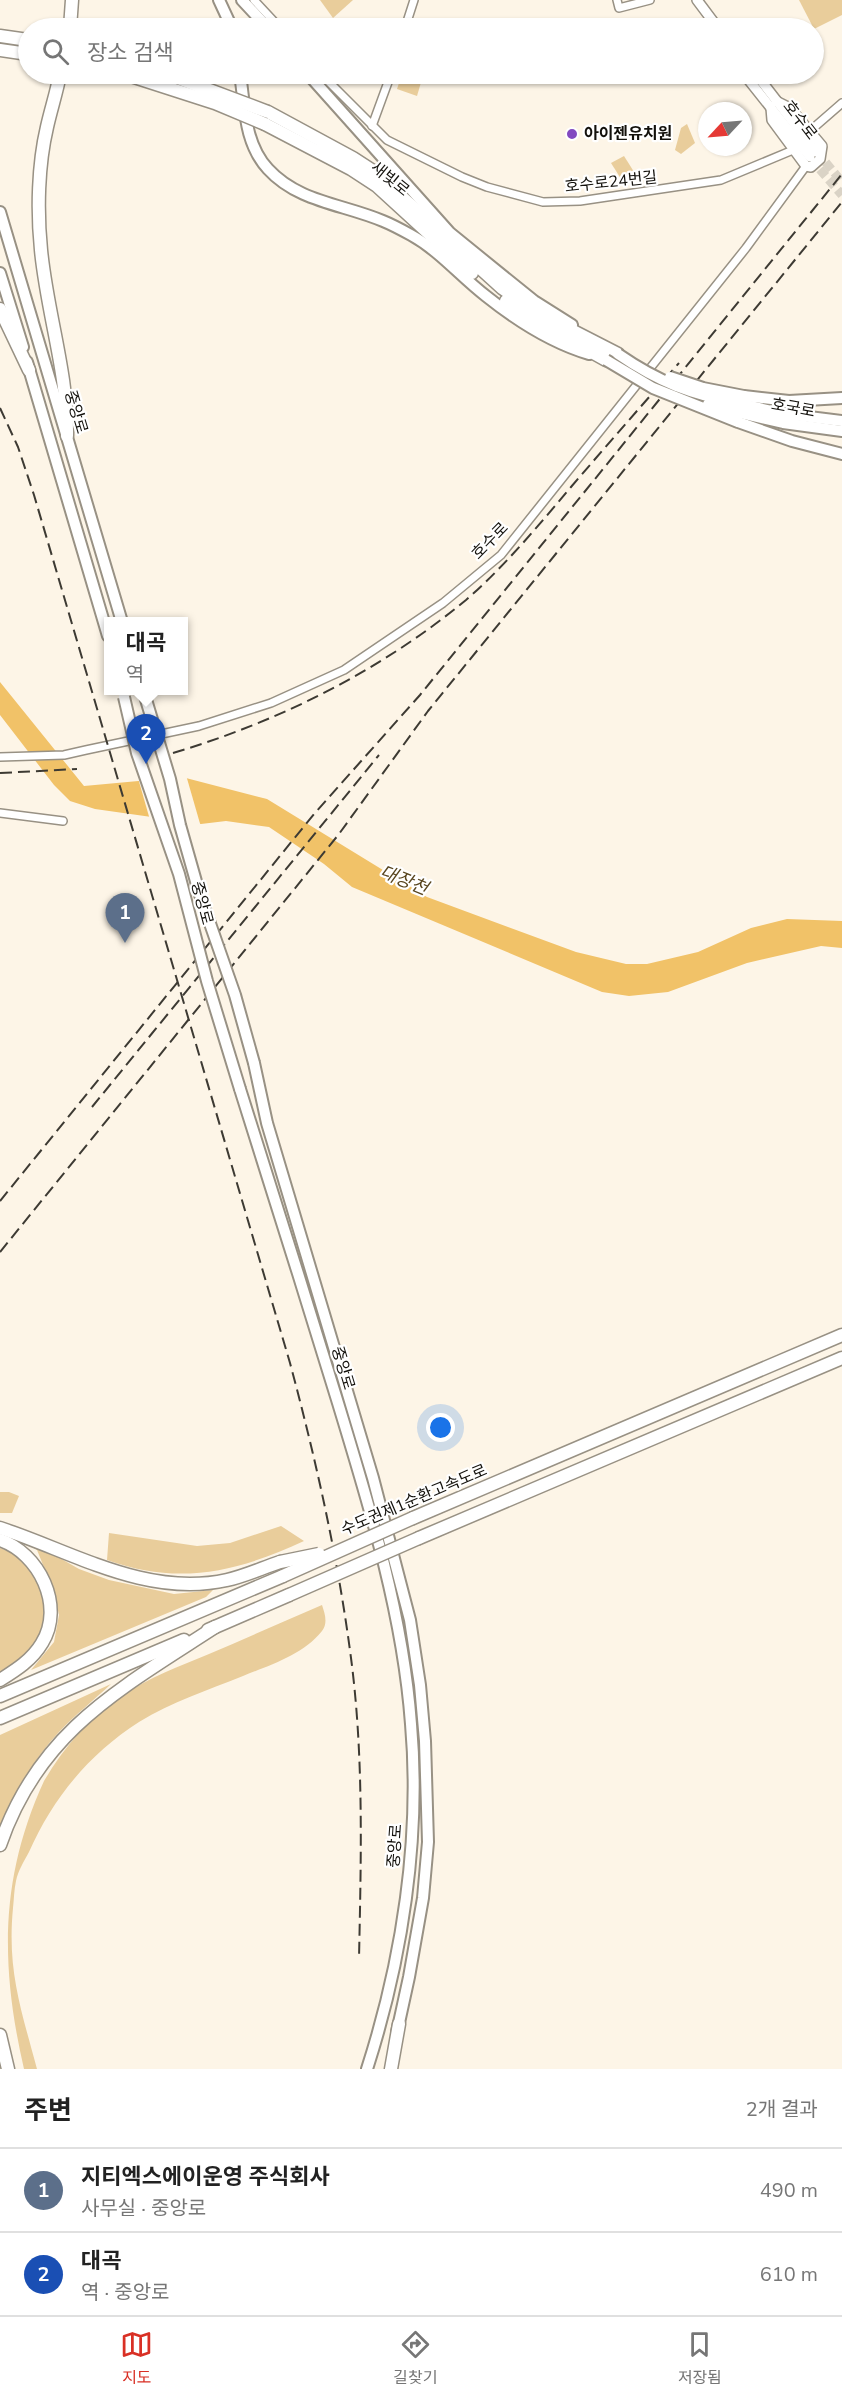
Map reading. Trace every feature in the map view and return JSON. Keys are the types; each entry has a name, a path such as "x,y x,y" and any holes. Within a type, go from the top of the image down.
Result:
{"highway":[{"path":"71,18 72,0"},
{"path":"0,36 18,39"},
{"path":"0,50 18,53"},
{"path":"57,84 46,129 41,170 40,232 47,297 65,384 68,436"},
{"name":"새빛로","path":"155,84 266,118 351,169 377,186 494,291 527,316 606,360"},
{"name":"새빛로","path":"189,84 353,158 373,171 502,288 538,313 618,354"},
{"path":"0,309 29,370"},
{"name":"수도권제1순환고속도로","path":"0,1696 842,1335"},
{"path":"0,1718 842,1358"},
{"path":"0,1528 86,1562 145,1580 199,1583 226,1580 280,1562 347,1548"},
{"path":"0,1540 19,1550 34,1563 48,1595 50,1611 43,1642 26,1662 0,1680"},
{"path":"0,1845 18,1801 52,1749 110,1697 215,1627"},
{"path":"391,2069 399,2024"},
{"path":"0,2035 7,2069"},
{"path":"0,2051 7,2069"}],"main road":[{"path":"219,0 227,18"},
{"path":"242,0 259,18"},
{"path":"696,0 710,18"},
{"path":"241,84 249,136 257,154 267,168 284,183 298,193 383,221 414,236 444,258 485,295 524,323 573,349 606,360 699,402 741,409 789,401 842,398"},
{"path":"317,84 450,233 534,301 671,386 741,409 792,441 842,454"},
{"name":"호수로","path":"754,84 774,104"},
{"name":"호수로","path":"762,84 811,158"},
{"path":"774,104 790,108 811,130 823,149 817,162 811,167 811,158 793,150 772,120 774,104"},
{"name":"중앙로","path":"0,212 121,617"},
{"name":"중앙로","path":"0,273 104,623"},
{"name":"호국로","path":"741,409 842,421"},
{"name":"호국로","path":"741,409 783,423 842,431"},
{"name":"중앙로","path":"124,695 137,753 179,874 209,991 357,1465 388,1581 407,1677 412,1726 413,1772 407,1885 389,1990 367,2069"},
{"name":"중앙로","path":"144,695 170,779 180,825 200,892 235,995 254,1063 267,1123 373,1478 410,1620 424,1730 428,1842 423,1898 399,2024 385,2069"}],"street":[{"path":"254,0 271,18"},
{"path":"408,18 414,0"},
{"path":"617,0 619,8 650,0"},
{"name":"호수로24번길","path":"331,84 387,141 462,177 488,187 543,202 580,201 721,180 793,150"},
{"path":"372,126 387,84"},
{"path":"811,130 842,103"},
{"name":"호수로","path":"0,757 64,754 199,726 272,703 344,670 443,603 501,555 746,248 811,158"},
{"path":"0,813 63,821"}],"shaded area":[{"path":"320,0 353,0 333,18"},
{"path":"799,0 842,0 842,15 824,24 824,18 808,18"},
{"path":"399,84 421,84 417,96 397,89"},
{"path":"687,124 695,143 681,154 675,150 681,128"},
{"path":"624,156 636,175 623,182 611,163"},
{"path":"0,682 84,786 182,777 267,799 427,897 576,952 626,964 647,964 698,952 751,928 787,919 842,921 842,948 821,946 747,963 668,992 629,996 602,992 352,887 324,864 269,827 226,821 201,824 95,809 70,801 54,785 0,715"},
{"path":"0,1492 9,1492 19,1496 12,1513 0,1513"},
{"path":"281,1526 304,1541 255,1561 207,1572 183,1574 159,1572 133,1568 107,1560 109,1533 197,1546 230,1543"},
{"path":"19,1539 79,1569 109,1580 174,1594 213,1590 206,1597 31,1670 54,1642 59,1615 54,1592 37,1550"},
{"path":"0,1548 19,1558 32,1573 41,1591 44,1624 41,1635 33,1646 12,1666 0,1673"},
{"path":"322,1605 325,1618 324,1628 305,1647 275,1663 177,1702 139,1722 104,1748 89,1763 49,1813 20,1870 14,1891 12,1951 14,1971 37,2069 24,2069 11,1994 8,1922 19,1852 44,1781 52,1768 89,1723 133,1689 165,1672"},
{"path":"111,1684 65,1726 40,1754 17,1792 0,1832 0,1735"}],"pier":[{"path":"186,775 201,827 150,820 138,778"}],"tunnel":[{"path":"817,152 842,182"},
{"path":"811,159 842,195"}],"railway":[{"path":"0,1201 314,814 420,695 842,174"},
{"path":"0,1252 339,834 428,711 842,202"},
{"path":"173,753 252,726 327,691 364,671 433,626 466,600 508,560 679,363"},
{"path":"0,408 18,447 34,495 290,1363 309,1436 340,1583 355,1695 361,1808 359,1959"},
{"path":"92,1107 379,755"},
{"path":"0,773 77,769"}],"place":[{"name":"아이젠유치원","path":"572,134"},
{"name":"대곡","path":"146,764"},
{"name":"지티엑스에이운영 주식회사","path":"125,943"}],"water label":[{"name":"대장천","path":"404,880"}]}
